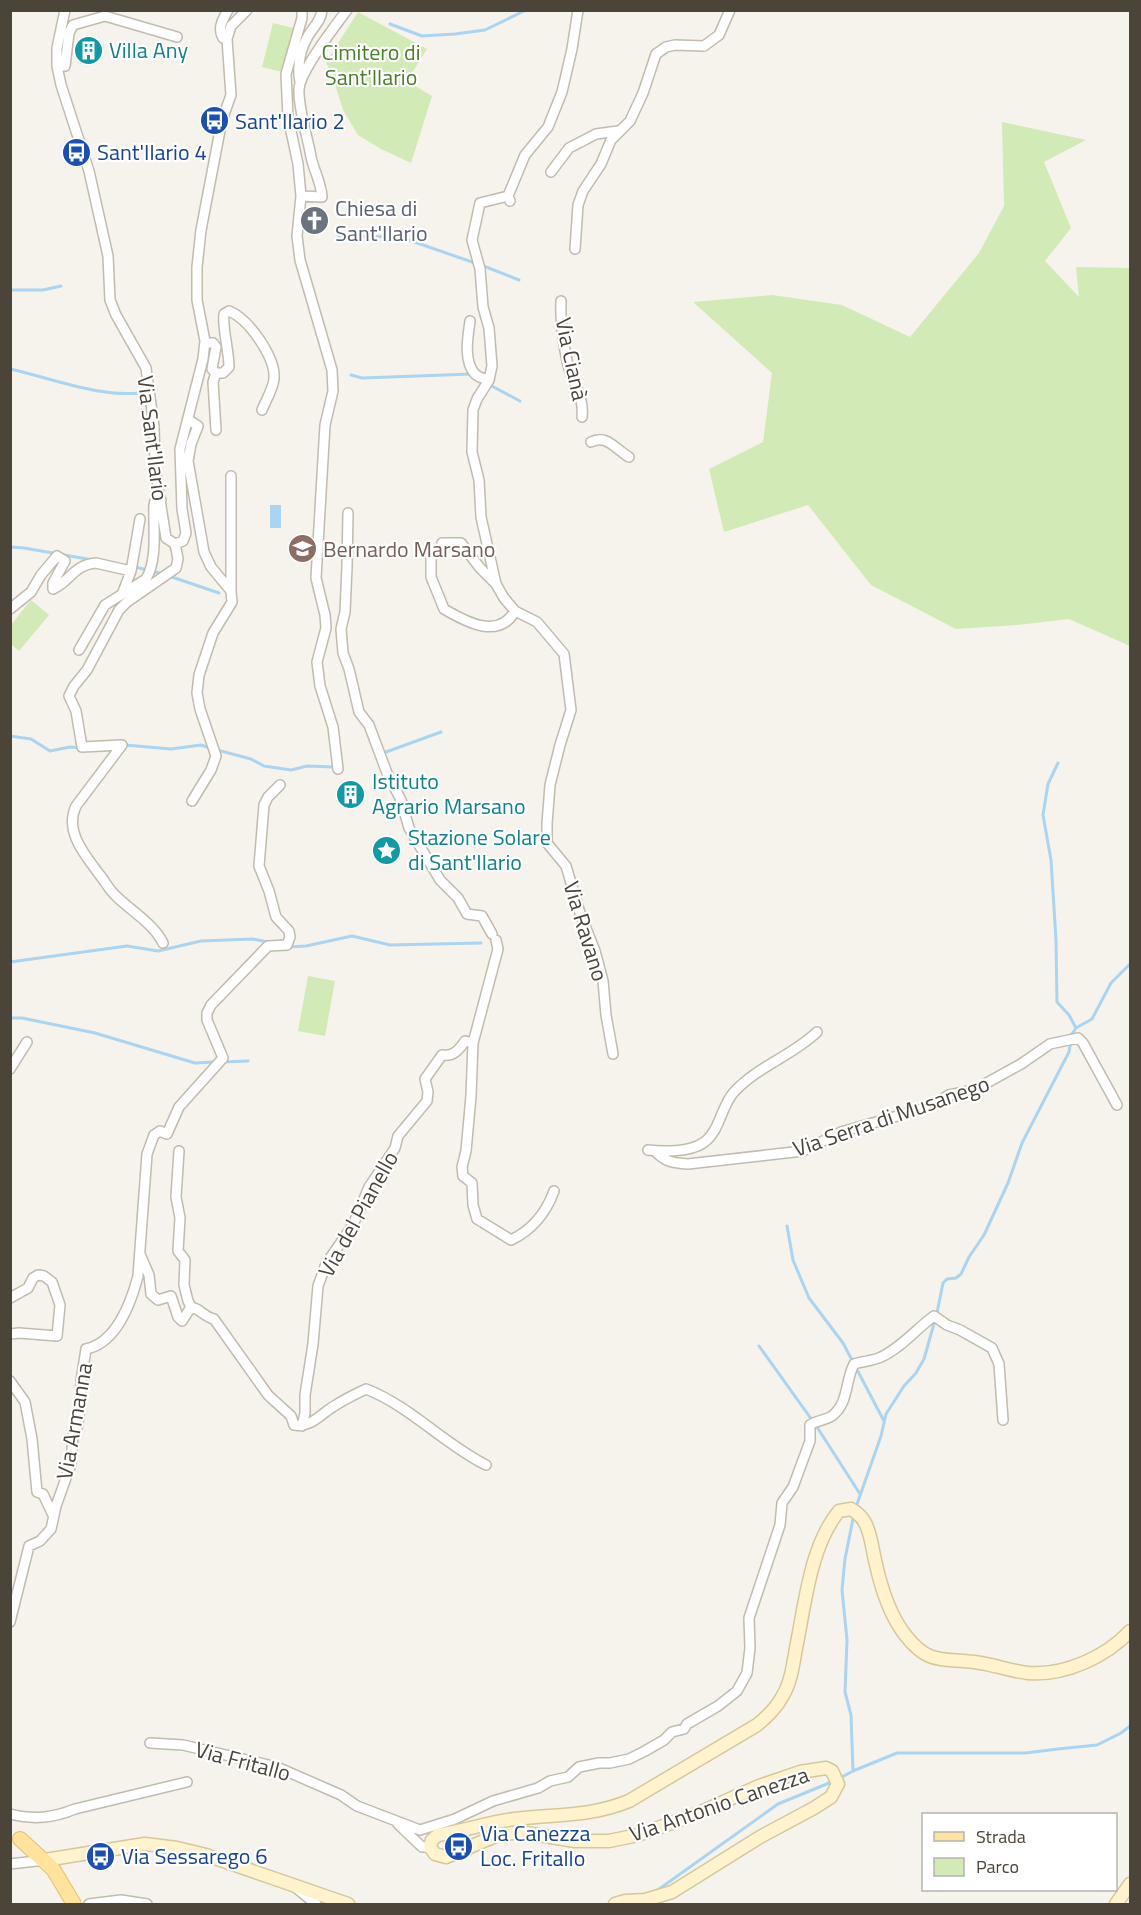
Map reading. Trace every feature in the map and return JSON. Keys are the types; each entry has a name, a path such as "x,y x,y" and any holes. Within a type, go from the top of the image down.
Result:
{"main road":[{"path":"20,1839 49,1864 74,1905"}],"street":[{"name":"Via Sant'Ilario","path":"66,10 57,48 57,66 89,171 108,256 110,300 146,368 153,416 155,468 166,538 176,544 183,541 186,533 182,508 180,449 189,420 205,343 197,300 197,267 207,196 222,120 231,95 227,39 223,38 220,33 222,21 228,10"},
{"path":"227,39 231,26 247,10"},
{"path":"302,10 302,18 286,75 288,117 302,196 297,236 300,260 332,370 333,391 325,424 316,578 326,628 317,662 320,686 333,727 338,769"},
{"path":"302,196 322,197 318,176 313,166 299,90 298,71 301,51 309,34 320,21 322,10"},
{"path":"300,82 322,44 347,10"},
{"path":"496,584 481,518 479,480 472,452 473,410 477,399 489,381 492,366 489,328 483,308 480,269 472,240 480,203 509,198 525,155 548,127 562,92 578,10"},
{"path":"575,249 578,205 583,191 618,131 630,121 643,93 653,60 660,51 675,45 704,45 719,35 730,10"},
{"path":"57,66 65,66 69,33 73,25 106,13 177,37"},
{"path":"551,172 569,148 596,134 610,130 618,131"},
{"path":"298,164 313,166"},
{"name":"Via Cianà","path":"561,301 560,317 570,371 583,405 582,417"},
{"name":"Via Sant'Ilario","path":"205,343 213,343 216,346 212,369 216,373 223,373 229,367 224,314 229,311 234,313 256,334 272,365 274,377 262,410"},
{"path":"470,321 467,349 471,365 476,374 489,381"},
{"name":"Via Sant'Ilario","path":"216,373 213,382 216,430"},
{"name":"Via Sant'Ilario","path":"189,420 198,426 188,461 204,552 211,567 231,591"},
{"path":"591,442 598,439 607,440 628,457"},
{"path":"192,801 211,770 216,756 197,693 199,675 213,633 232,602 231,476"},
{"path":"79,650 105,605 146,579 150,573 154,505 155,501 161,500"},
{"path":"348,513 345,612 341,629 343,652 359,712 369,725 387,773 401,800 409,828 424,855 440,880 458,898 467,914 482,915 495,941 473,1043 471,1096 466,1151 462,1167 463,1176 472,1183 473,1206 477,1219 511,1240 523,1234 539,1218 554,1191"},
{"path":"123,592 131,571 140,519"},
{"path":"442,543 460,543 496,584 515,611 510,619 501,626 492,627 464,621 444,609 431,577 431,555 443,548 442,543"},
{"path":"163,943 154,931 114,894 82,852 77,839 73,821 76,806 122,745 82,747 76,711 69,696 87,670 119,610 176,568 178,559 176,544"},
{"path":"10,609 31,592 41,575 57,556 65,561 53,582 53,589 77,569 91,563 131,571"},
{"name":"Via Ravano","path":"515,611 537,622 564,654 571,710 550,785 548,843 566,866 580,913 595,951 603,981 613,1054"},
{"name":"Via Armanna","path":"10,1622 29,1546 40,1541 51,1529 53,1515 71,1464 73,1436 79,1418 86,1349 97,1347 122,1319 136,1286 147,1154 154,1135 160,1131 167,1134 179,1107 223,1058 207,1020 207,1013 212,1005 268,946 287,945 290,937 289,931 276,917 260,866 264,805 268,796 280,785"},
{"name":"Via Serra di Musanego","path":"817,1032 802,1046 750,1076 724,1105 715,1129 703,1143 687,1149 652,1149 661,1158 672,1163 688,1164 803,1151 842,1132 929,1107 949,1095 974,1090 1022,1064 1050,1044 1067,1038 1078,1038 1083,1043 1117,1105"},
{"name":"Via del Pianello","path":"302,1426 318,1286 326,1264 353,1225 369,1187 395,1148 398,1136 427,1101 428,1092 425,1079 442,1055 446,1056 459,1051 465,1041 473,1043"},
{"path":"10,1069 27,1042"},
{"path":"178,1151 176,1197 180,1218 178,1251 184,1260 184,1285 188,1301 191,1307 198,1309 206,1318 214,1319 268,1395 291,1416 294,1425 302,1426 318,1419 334,1405 366,1389 387,1398 469,1457 486,1465"},
{"path":"140,1254 149,1275 152,1294 158,1300 171,1296 178,1317 183,1321 191,1307"},
{"name":"Via Armanna","path":"10,1298 28,1288 33,1278 38,1275 52,1282 59,1300 57,1336 10,1334"},
{"path":"396,1822 420,1830 455,1819 511,1795 538,1788 550,1781 568,1777 579,1767 628,1759 664,1740 672,1732 684,1729 687,1724 718,1706 737,1691 747,1673 750,1648 749,1618 780,1525 782,1503 793,1487 810,1441 810,1425 816,1421 824,1421 834,1414 848,1390 854,1365 881,1357 899,1346 934,1316 992,1348 999,1364 1003,1420"},
{"path":"10,1381 25,1402 32,1439 37,1491 43,1494 53,1515"},
{"name":"Via Antonio Canezza","path":"620,1903 645,1900 672,1892 760,1837 814,1808 831,1797 837,1780 832,1771 826,1768 800,1772 751,1789 694,1815 638,1835 609,1841 575,1841 520,1832 498,1835 446,1857 435,1854 430,1847 432,1840 438,1835 512,1820 589,1813 612,1808 639,1795 758,1725 770,1715 783,1697 792,1673 808,1589 818,1551 828,1524 839,1511 854,1511 864,1520 885,1596 904,1634 920,1651 936,1659 975,1662 1028,1673 1050,1672 1076,1665 1103,1653 1131,1631"},
{"name":"Via Fritallo","path":"150,1743 183,1745 277,1767 341,1795 357,1806 396,1822"},
{"name":"Via Fritallo","path":"10,1814 36,1819 57,1816 75,1809 187,1782"},
{"path":"396,1822 422,1847 430,1847"},
{"path":"10,1864 49,1864 145,1845 177,1848 206,1855 348,1905"},
{"path":"1116,1905 1131,1884"},
{"path":"293,1885 316,1905"},
{"path":"89,1905 121,1900 147,1905"}],"green space":[{"name":"Cimitero di Sant'Ilario","path":"358,12 427,49 407,81 432,96 411,163 358,135 343,110 326,62"},
{"path":"273,23 293,28 282,72 262,67"},
{"path":"1002,122 1086,140 1044,162 1071,228 1045,261 1079,297 1076,267 1130,268 1130,646 1069,619 956,629 871,585 808,505 724,532 709,469 763,442 772,373 693,302 772,295 842,305 910,337 979,253 1004,206"},
{"path":"31,600 49,615 19,651 11,644 11,625"},
{"path":"308,976 335,981 325,1036 298,1031"}],"water":[{"path":"270,505 281,505 281,528 270,528"}],"waterway":[{"path":"390,24 422,36 455,34 485,30 526,10"},
{"path":"339,236 400,237 475,263"},
{"path":"481,265 519,280"},
{"path":"10,290 43,290 61,286"},
{"path":"10,369 91,390 139,393"},
{"path":"351,375 362,378 472,374"},
{"path":"488,384 520,401"},
{"path":"10,547 93,560"},
{"path":"135,567 163,574"},
{"path":"169,576 219,593"},
{"path":"386,752 441,732"},
{"path":"10,736 31,739 50,751 70,747 80,748"},
{"path":"125,745 171,749 201,745 210,748"},
{"path":"217,750 251,759 264,766 291,770 307,766 334,767"},
{"path":"1058,763 1048,784 1043,815 1051,860 1057,1002 1069,1015 1076,1028"},
{"path":"289,947 306,946 352,936 390,945 481,943"},
{"path":"10,962 127,946 158,951 201,941 253,939 268,942"},
{"path":"856,1507 881,1436 886,1414 924,1359 943,1283 961,1274 984,1235 1008,1183 1022,1143 1069,1052 1072,1034 1076,1028 1092,1019 1111,983 1130,964"},
{"path":"10,1018 22,1018 95,1033 195,1063 216,1062"},
{"path":"223,1062 248,1061"},
{"path":"787,1226 793,1260 809,1298 843,1343 884,1421"},
{"path":"759,1346 817,1427 860,1494"},
{"path":"853,1771 851,1715 845,1692 847,1640 842,1590 845,1559 854,1514"},
{"path":"840,1778 897,1753 1025,1753 1097,1745 1130,1726"},
{"path":"655,1892 778,1804 834,1781"}],"place":[{"name":"Villa Any","path":"88,50"},
{"name":"Sant'Ilario 2","path":"214,121"},
{"name":"Sant'Ilario 4","path":"76,152"},
{"name":"Chiesa di Sant'Ilario","path":"314,221"},
{"name":"Bernardo Marsano","path":"302,549"},
{"name":"Istituto Agrario Marsano","path":"351,794"},
{"name":"Stazione Solare di Sant'Ilario","path":"387,850"},
{"name":"Via Canezza Loc. Fritallo","path":"459,1846"},
{"name":"Via Sessarego 6","path":"100,1856"}]}
